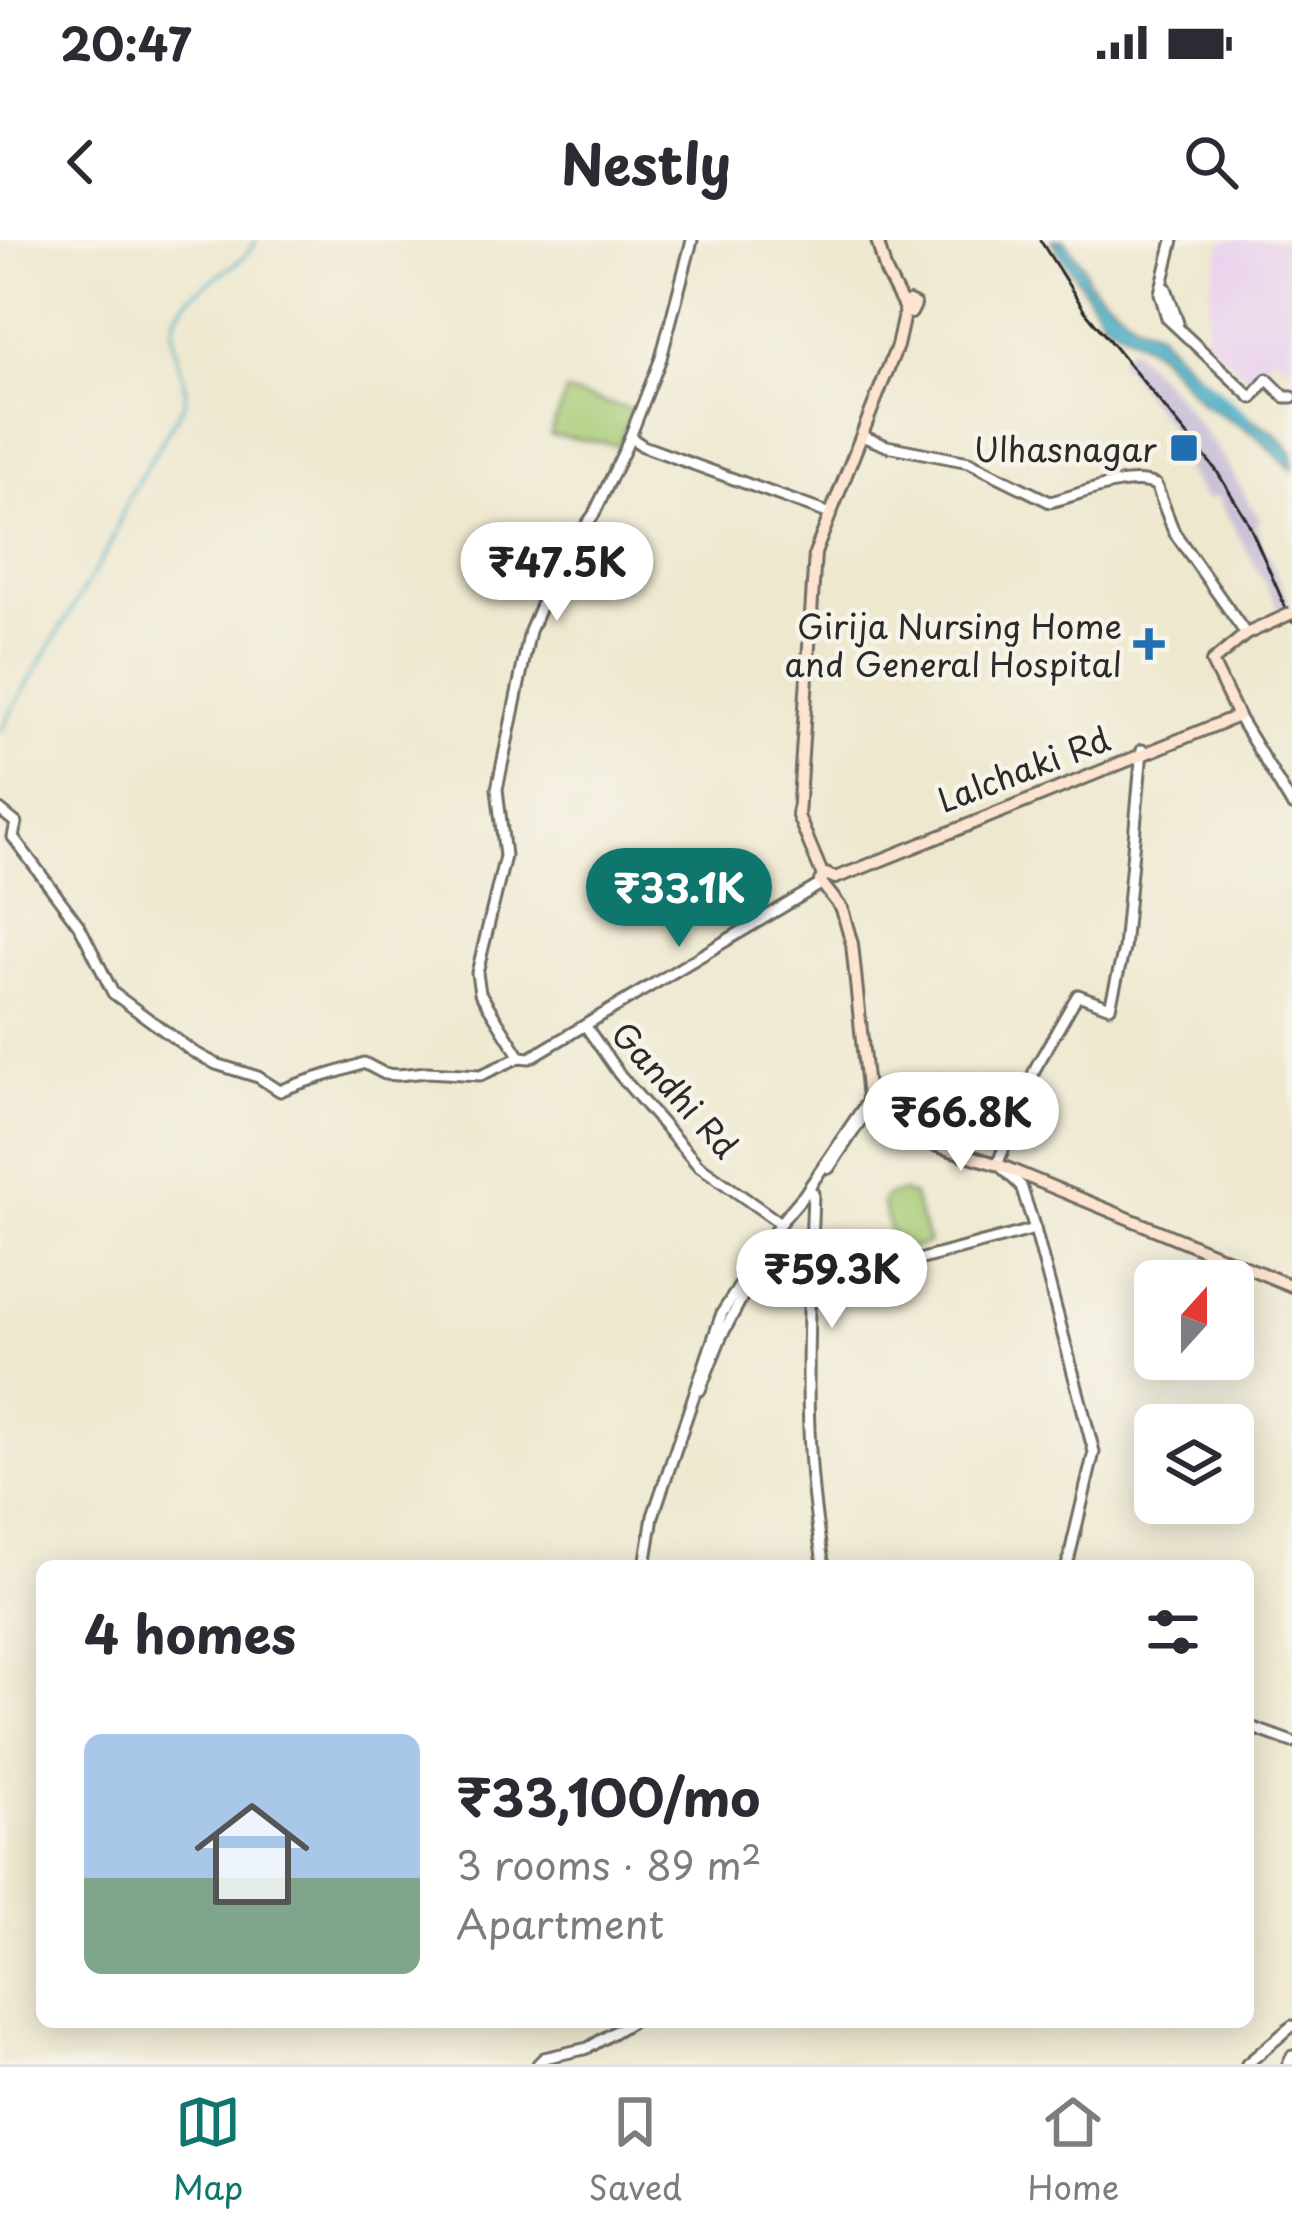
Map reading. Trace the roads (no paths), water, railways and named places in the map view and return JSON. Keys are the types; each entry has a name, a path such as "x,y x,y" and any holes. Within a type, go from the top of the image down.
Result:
{"main road":[{"path":"880,240 904,309 897,346 815,553 798,816 829,882 848,907 859,950 870,1102 928,1138 1292,1281"},
{"path":"1236,713 1212,662 1246,634 1292,613"},
{"name":"Lalchaki Rd","path":"829,882 1236,713"}],"street":[{"path":"520,1058 480,993 477,973 505,856 497,789 532,632 557,567 594,514 626,446 661,358 692,240"},
{"path":"1175,240 1166,291 1176,320 1252,398 1267,379 1285,397 1292,397"},
{"path":"862,436 887,446 969,461 1050,502 1126,483 1156,485 1181,542 1246,634"},
{"path":"626,446 643,446 830,514"},
{"path":"1236,713 1292,805"},
{"path":"1068,1560 1094,1452 1021,1186 999,1163 1036,1067 1078,995 1110,1007 1124,949 1141,754"},
{"path":"0,810 16,823 13,837 80,927 113,993 192,1051 258,1077 280,1091 304,1079 327,1077 364,1063 398,1075 481,1075 530,1058 829,882"},
{"name":"Gandhi Rd","path":"586,1028 698,1165 782,1225"},
{"path":"646,1560 663,1494 722,1337 782,1225 870,1102"},
{"path":"1021,1186 1035,1177"},
{"path":"810,1191 811,1416 816,1525 823,1560"},
{"path":"809,1275 877,1271 1035,1229"},
{"path":"1254,1728 1292,1742"},
{"path":"1246,2064 1292,2026"},
{"path":"538,2064 544,2058 587,2048 621,2028"},
{"path":"1288,2064 1292,2056"}],"water":[{"path":"1052,240 1064,240 1088,281 1136,323 1156,331 1223,403 1274,432 1292,452 1292,470 1256,435 1202,403 1158,353 1104,320"}],"waterway":[{"path":"0,731 110,545 129,497 185,402 173,336 178,313 199,289 240,261 256,240"},
{"path":"1197,376 1245,417"}],"railway":[{"path":"1040,240 1085,311 1216,470 1248,522 1292,622"}],"place":[{"name":"Ulhasnagar","path":"1184,448"},
{"name":"Girija Nursing Home and General Hospital","path":"1149,644"}]}
